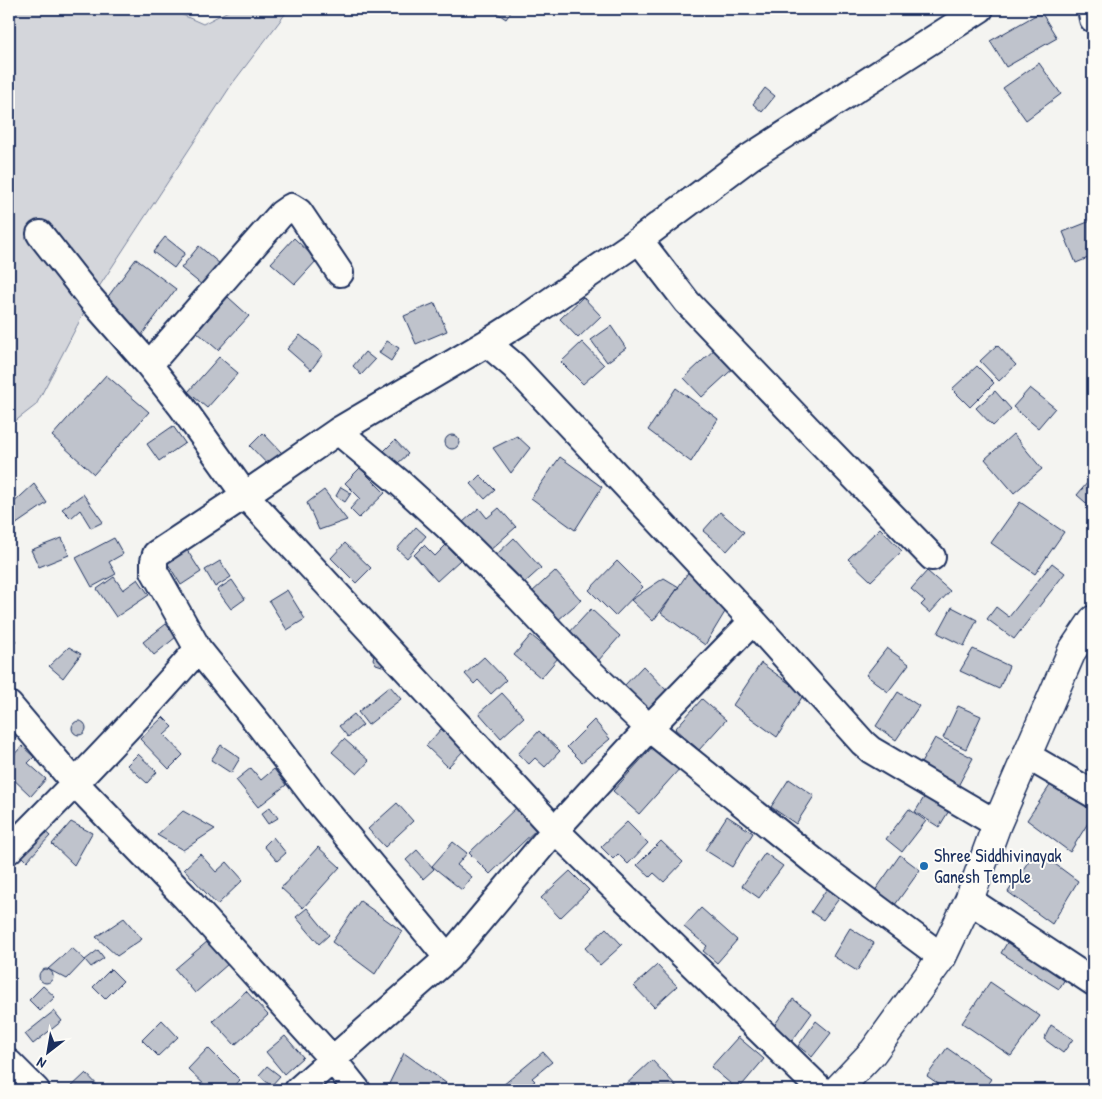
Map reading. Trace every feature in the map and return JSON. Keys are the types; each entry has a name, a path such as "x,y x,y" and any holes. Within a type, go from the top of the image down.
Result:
{"main road":[{"path":"837,1090 873,1052 942,957 969,900 997,824 1072,651 1093,620"}],"street":[{"path":"448,958 316,799 198,649 154,571 156,554 338,431 487,343 531,314 639,240 750,157 980,9"},
{"path":"1091,9 1093,19"},
{"path":"149,365 280,214 291,207 299,212 340,273"},
{"path":"40,234 91,299 149,365 182,407 245,495 555,830 822,1090"},
{"path":"639,240 687,302 932,557"},
{"path":"487,343 514,366 753,621 863,743 871,750 997,824"},
{"path":"338,431 400,483 448,527 649,728 815,862 942,957"},
{"path":"298,1090 448,958 555,830 649,728 753,621"},
{"path":"9,850 153,701 198,649"},
{"path":"9,705 75,783 185,897 333,1060 357,1090"},
{"path":"1026,755 1093,794"},
{"path":"969,900 1093,982"},
{"path":"9,1063 36,1090"}],"shaded area":[{"path":"9,9 169,9 203,24 232,9 289,9 232,84 91,299 36,405 9,426"}],"building":[{"path":"491,9 513,9 506,19"},
{"path":"1041,12 1057,38 1006,67 990,41"},
{"path":"1039,63 1061,94 1026,120 1003,88"},
{"path":"765,88 775,96 762,112 753,104"},
{"path":"1093,220 1093,256 1076,263 1063,232"},
{"path":"165,237 185,253 174,268 153,252"},
{"path":"294,238 317,260 295,284 271,263"},
{"path":"199,246 220,264 202,285 181,268"},
{"path":"136,259 176,289 141,336 101,306"},
{"path":"228,297 249,316 218,350 197,332"},
{"path":"583,297 601,316 578,338 560,319"},
{"path":"435,303 447,331 416,344 404,316"},
{"path":"611,326 626,348 607,362 591,340"},
{"path":"300,335 323,354 311,370 287,349"},
{"path":"387,341 399,348 391,361 379,353"},
{"path":"582,342 604,365 583,384 561,362"},
{"path":"997,345 1016,365 999,381 980,361"},
{"path":"718,346 737,365 702,397 684,378"},
{"path":"365,352 375,360 361,375 353,366"},
{"path":"219,357 238,373 207,408 188,392"},
{"path":"977,366 994,383 970,407 952,389"},
{"path":"106,375 149,412 94,474 52,436"},
{"path":"676,388 718,419 691,462 648,430"},
{"path":"1030,388 1055,408 1038,428 1013,407"},
{"path":"995,391 1011,409 993,426 976,408"},
{"path":"173,426 185,443 159,461 147,444"},
{"path":"263,433 283,454 270,467 250,446"},
{"path":"1013,434 1042,469 1014,493 985,459"},
{"path":"452,435 457,437 459,442 457,447 452,449 447,447 445,442 447,437"},
{"path":"517,436 530,448 511,473 493,448"},
{"path":"395,440 408,454 397,464 384,451"},
{"path":"560,457 602,487 575,530 531,498"},
{"path":"360,468 385,493 359,518 350,509 360,498 345,483"},
{"path":"480,475 495,490 485,499 471,484"},
{"path":"1093,476 1093,509 1077,495"},
{"path":"34,484 47,503 9,529 9,507"},
{"path":"341,487 351,493 345,502 336,496"},
{"path":"324,490 347,520 319,530 307,503"},
{"path":"83,494 103,522 91,528 80,510 71,518 62,509"},
{"path":"1020,502 1064,532 1035,574 991,543"},
{"path":"479,508 487,518 499,508 516,527 488,552 463,522"},
{"path":"720,512 744,532 727,551 703,531"},
{"path":"416,527 426,536 407,558 397,549"},
{"path":"880,528 902,551 871,581 848,559"},
{"path":"62,538 69,555 39,567 31,550"},
{"path":"114,538 123,554 109,562 116,574 92,587 76,558"},
{"path":"514,538 541,568 521,586 495,556"},
{"path":"345,543 371,568 356,583 331,558"},
{"path":"424,545 435,556 446,545 460,560 437,581 414,555"},
{"path":"185,547 201,572 181,585 165,559"},
{"path":"220,561 231,577 215,587 205,570"},
{"path":"617,561 643,587 615,616 589,590"},
{"path":"1052,563 1065,573 1014,639 987,619 996,607 1009,617"},
{"path":"555,571 581,600 557,621 531,593"},
{"path":"689,571 731,602 705,645 661,613"},
{"path":"927,571 950,591 930,613 921,605 925,601 911,589"},
{"path":"114,577 123,590 138,579 149,595 116,617 97,589"},
{"path":"664,578 679,587 653,621 631,600"},
{"path":"232,580 245,599 231,609 217,590"},
{"path":"287,590 305,619 287,630 269,601"},
{"path":"952,607 977,620 964,646 938,633"},
{"path":"591,609 620,636 598,661 568,634"},
{"path":"166,624 176,637 154,655 143,642"},
{"path":"9,633 16,641 9,647"},
{"path":"531,635 558,658 541,678 514,655"},
{"path":"69,647 81,654 63,678 49,666"},
{"path":"887,648 909,664 888,692 866,675"},
{"path":"973,649 1009,666 999,689 960,671"},
{"path":"375,651 387,664 382,666 376,664 373,659"},
{"path":"484,657 506,680 491,694 478,680 474,684 465,674"},
{"path":"761,663 804,694 777,737 733,705"},
{"path":"643,666 670,694 650,714 623,687"},
{"path":"390,686 401,699 368,725 358,712"},
{"path":"898,692 919,706 896,740 876,726"},
{"path":"502,693 524,717 501,738 479,713"},
{"path":"702,699 726,720 699,750 675,729"},
{"path":"958,706 981,716 966,749 943,738"},
{"path":"354,714 363,725 348,737 339,726"},
{"path":"163,717 173,727 164,735 183,755 169,769 140,739"},
{"path":"594,720 610,739 582,762 567,747"},
{"path":"79,721 84,723 86,728 84,733 79,735 74,733 72,728 74,723"},
{"path":"9,722 20,733 9,744"},
{"path":"441,729 464,750 448,767 426,746"},
{"path":"539,731 560,751 545,767 535,758 529,764 518,754"},
{"path":"935,738 973,758 958,786 920,765"},
{"path":"344,739 369,761 357,774 332,752"},
{"path":"655,744 681,767 639,814 613,791"},
{"path":"221,745 240,758 231,773 211,760"},
{"path":"22,746 34,757 28,763 46,779 31,796 9,775 9,760"},
{"path":"138,754 157,772 147,783 127,765"},
{"path":"251,768 261,780 274,769 286,785 258,807 236,780"},
{"path":"1055,778 1093,806 1093,815 1070,852 1027,820"},
{"path":"789,779 814,796 796,824 771,807"},
{"path":"931,786 955,801 939,827 915,812"},
{"path":"397,803 413,821 385,847 368,829"},
{"path":"520,804 541,825 490,874 469,853"},
{"path":"270,807 278,818 268,824 261,814"},
{"path":"909,809 926,821 902,852 886,839"},
{"path":"183,811 215,829 183,850 157,835"},
{"path":"727,816 753,833 732,867 705,850"},
{"path":"71,822 92,833 74,865 52,844"},
{"path":"627,822 648,843 628,864 618,854 613,859 601,847"},
{"path":"41,828 50,836 27,861 19,853"},
{"path":"273,837 286,853 277,861 264,846"},
{"path":"661,841 683,862 664,882 654,873 650,877 637,865"},
{"path":"453,842 467,853 457,865 472,877 462,890 432,866"},
{"path":"318,847 340,867 303,908 281,888"},
{"path":"417,850 434,869 423,879 406,860"},
{"path":"1036,850 1078,881 1052,924 1008,892"},
{"path":"765,853 783,866 759,898 742,886"},
{"path":"200,854 216,872 227,862 243,880 217,905 184,869"},
{"path":"900,855 920,870 892,909 872,895"},
{"path":"570,871 589,890 560,918 541,898"},
{"path":"828,887 841,896 823,920 811,912"},
{"path":"360,901 402,931 375,974 332,942"},
{"path":"307,908 329,935 319,944 296,917"},
{"path":"701,908 737,940 717,963 703,951 707,946 684,927"},
{"path":"124,918 142,939 117,956 96,937"},
{"path":"606,928 622,945 600,965 585,948"},
{"path":"850,928 874,943 857,971 833,956"},
{"path":"1011,936 1069,972 1059,989 1001,953"},
{"path":"208,941 228,964 195,993 175,969"},
{"path":"72,948 85,960 67,979 48,969"},
{"path":"98,950 104,958 91,967 85,960"},
{"path":"657,965 677,986 654,1007 634,986"},
{"path":"46,969 51,971 53,976 51,981 46,983 41,981 39,976 41,971"},
{"path":"111,969 123,981 105,999 93,987"},
{"path":"990,982 1040,1016 1011,1056 962,1023"},
{"path":"43,986 55,997 40,1011 29,1000"},
{"path":"246,991 268,1015 235,1045 213,1021"},
{"path":"793,999 812,1013 792,1041 773,1027"},
{"path":"54,1011 62,1021 33,1044 25,1034"},
{"path":"162,1020 178,1037 158,1056 142,1040"},
{"path":"816,1021 831,1033 812,1057 798,1046"},
{"path":"1051,1025 1073,1039 1063,1053 1044,1039"},
{"path":"285,1036 303,1057 284,1074 266,1052"},
{"path":"738,1037 764,1059 738,1090 711,1067"},
{"path":"208,1048 240,1080 231,1090 210,1090 188,1069"},
{"path":"947,1048 991,1079 983,1090 947,1090 927,1076"},
{"path":"543,1052 552,1062 532,1078 535,1081 524,1090 497,1090"},
{"path":"404,1053 446,1083 441,1090 386,1090"},
{"path":"652,1060 680,1090 620,1090"},
{"path":"267,1066 280,1076 271,1086 259,1075"},
{"path":"86,1073 100,1088 97,1090 69,1089"}],"place":[{"name":"Shree Siddhivinayak Ganesh Temple","path":"924,866"}]}
